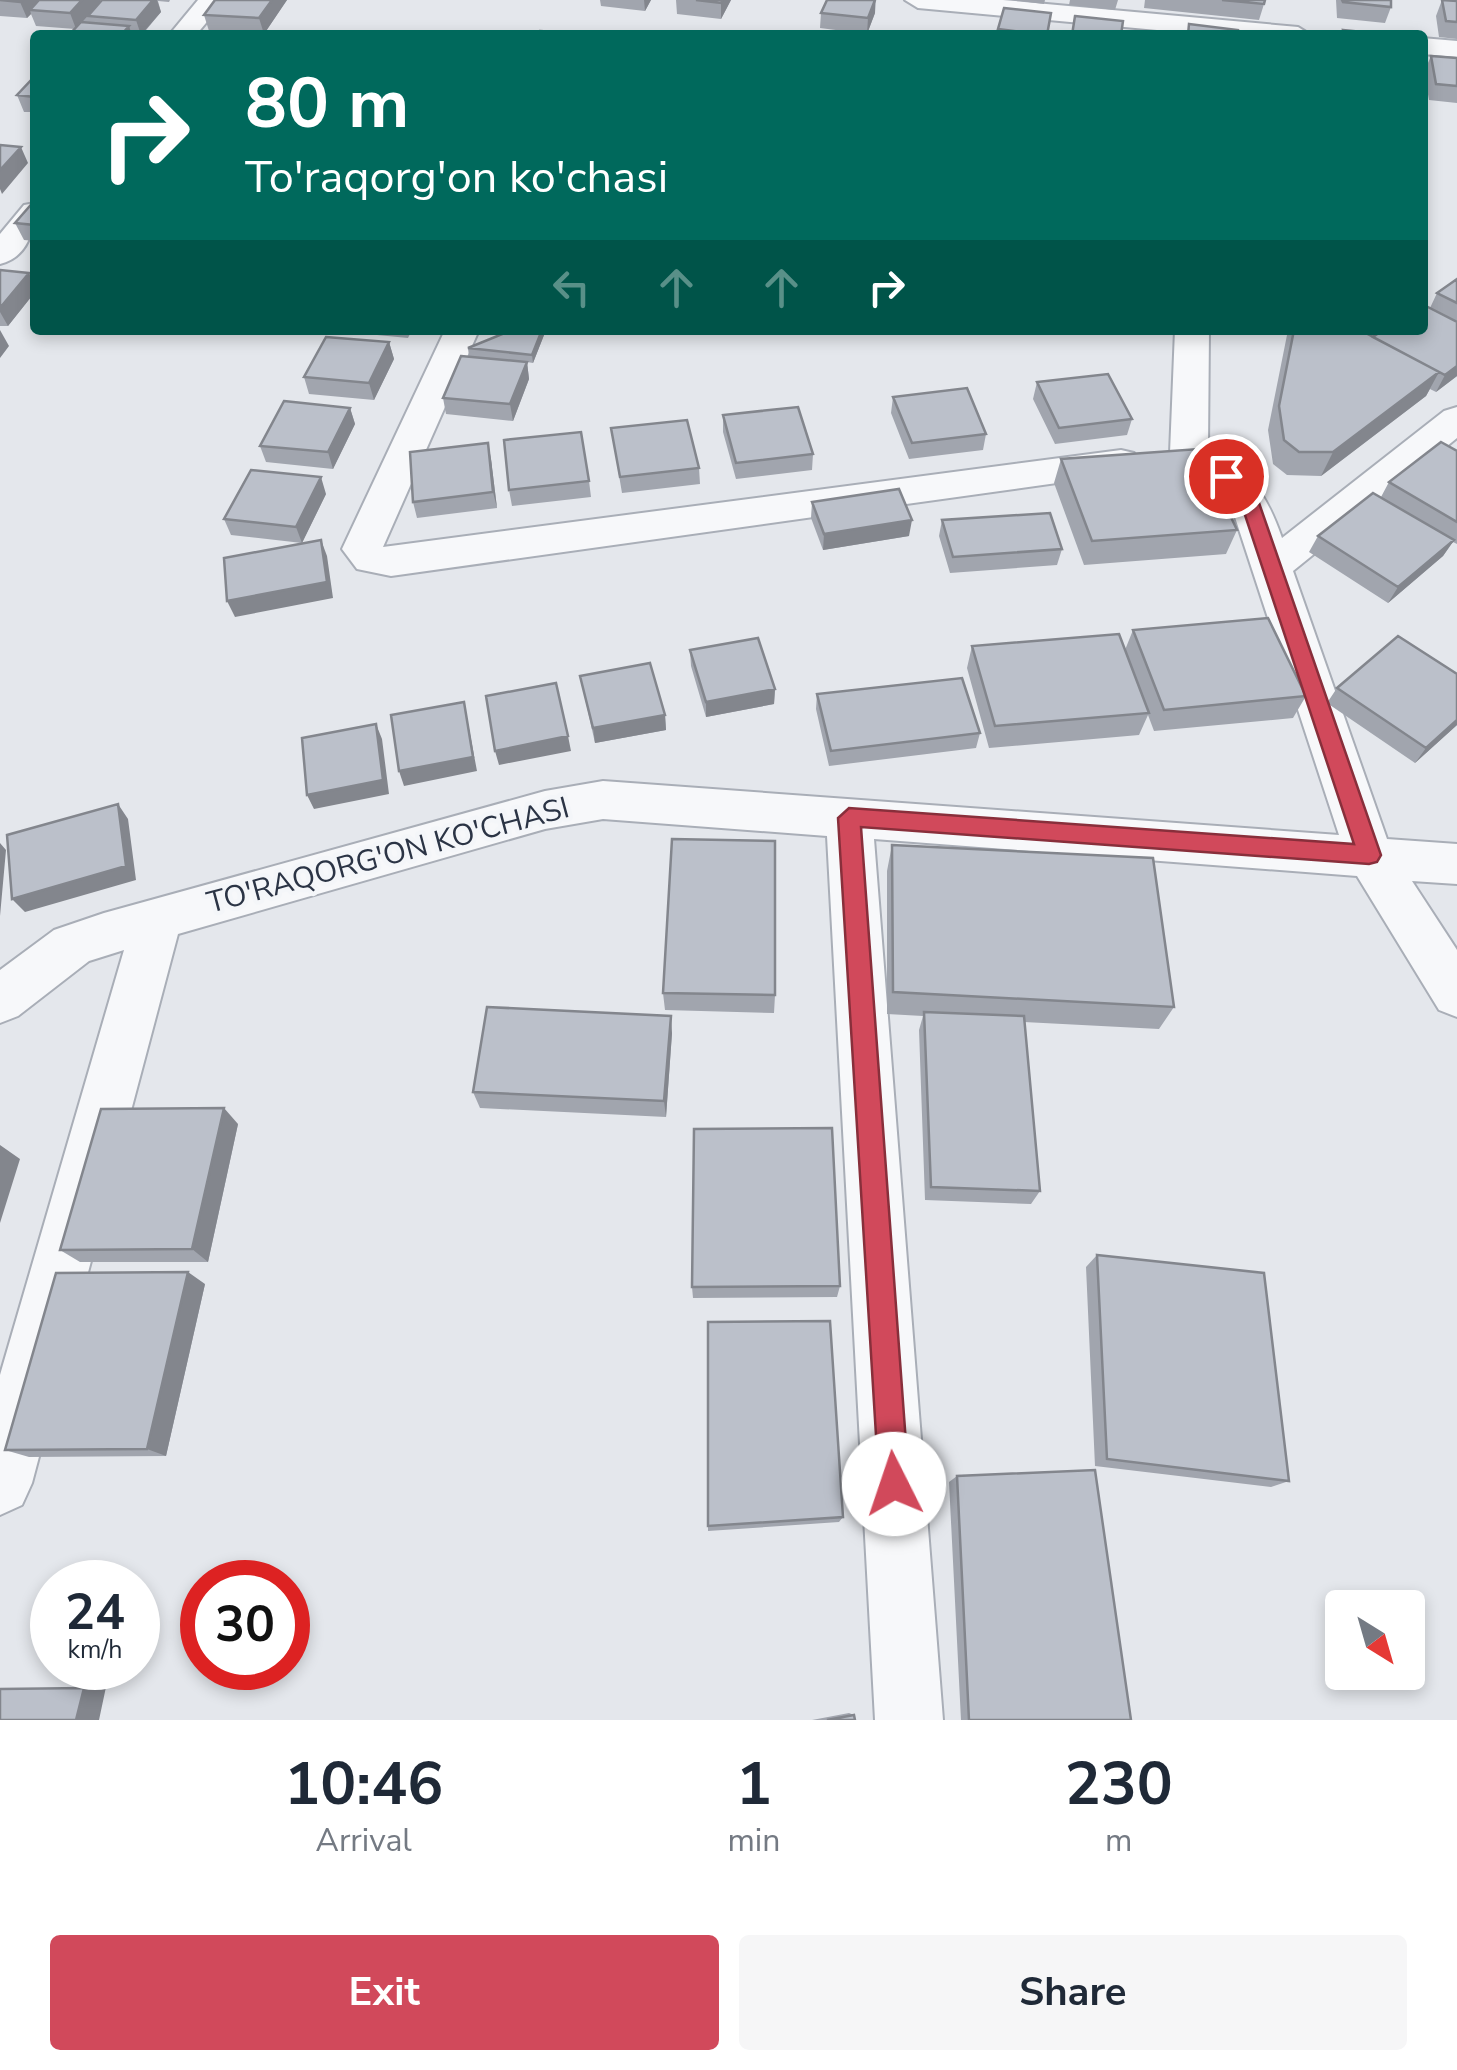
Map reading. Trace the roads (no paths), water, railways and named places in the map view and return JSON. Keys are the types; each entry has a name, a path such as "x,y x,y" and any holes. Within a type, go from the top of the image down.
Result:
{"street":[{"path":"186,30 212,0"},
{"path":"918,0 1220,30"},
{"path":"1428,47 1457,49"},
{"path":"0,254 30,218"},
{"path":"460,335 362,550 371,559 411,559 1189,453 1226,476 1249,500 1369,855 1457,994"},
{"path":"1189,453 1192,335"},
{"path":"1270,568 1457,419"},
{"name":"TO'RAQORG'ON KO'CHASI","path":"0,1000 72,945 158,916 545,810 604,800 1457,864"},
{"path":"849,818 909,1720"},
{"path":"0,1483 158,916"}]}
